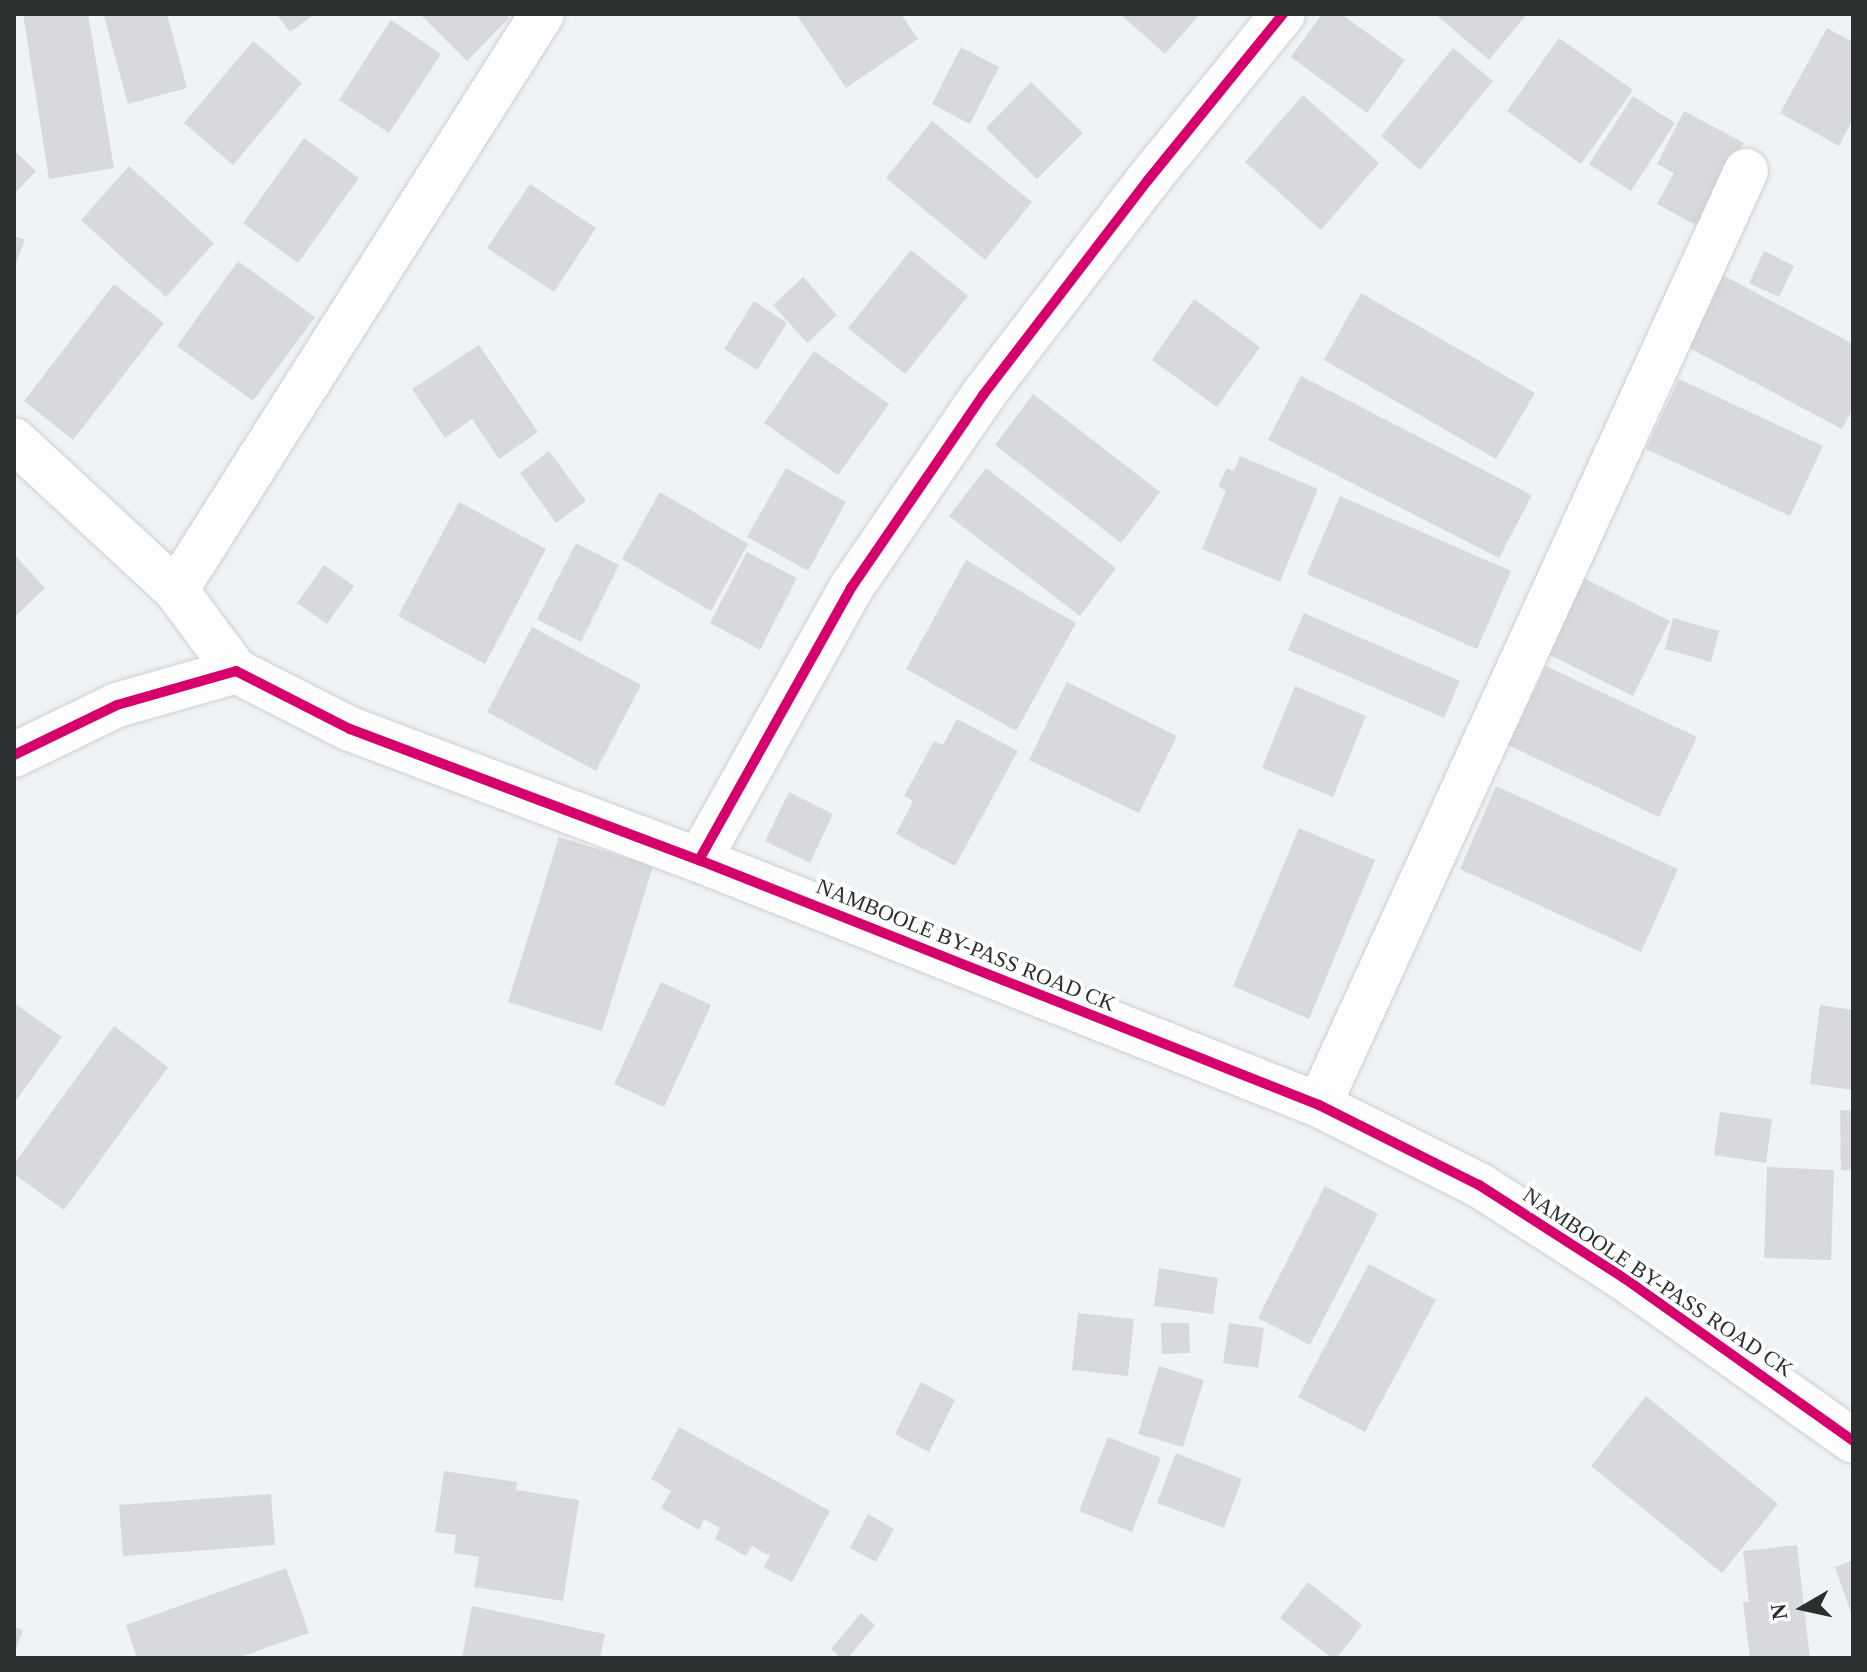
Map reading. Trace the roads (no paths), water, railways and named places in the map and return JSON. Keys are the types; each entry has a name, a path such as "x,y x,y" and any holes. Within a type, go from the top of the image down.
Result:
{"street":[{"path":"176,590 542,14"},
{"path":"699,860 851,588 983,395 1148,180 1283,14"},
{"path":"1319,1105 1746,171"},
{"path":"14,440 176,590 236,671 117,705 14,755"},
{"name":"NAMBOOLE BY-PASS ROAD CK","path":"236,671 350,729 699,860 1319,1105 1479,1185 1624,1278 1853,1441"}]}
